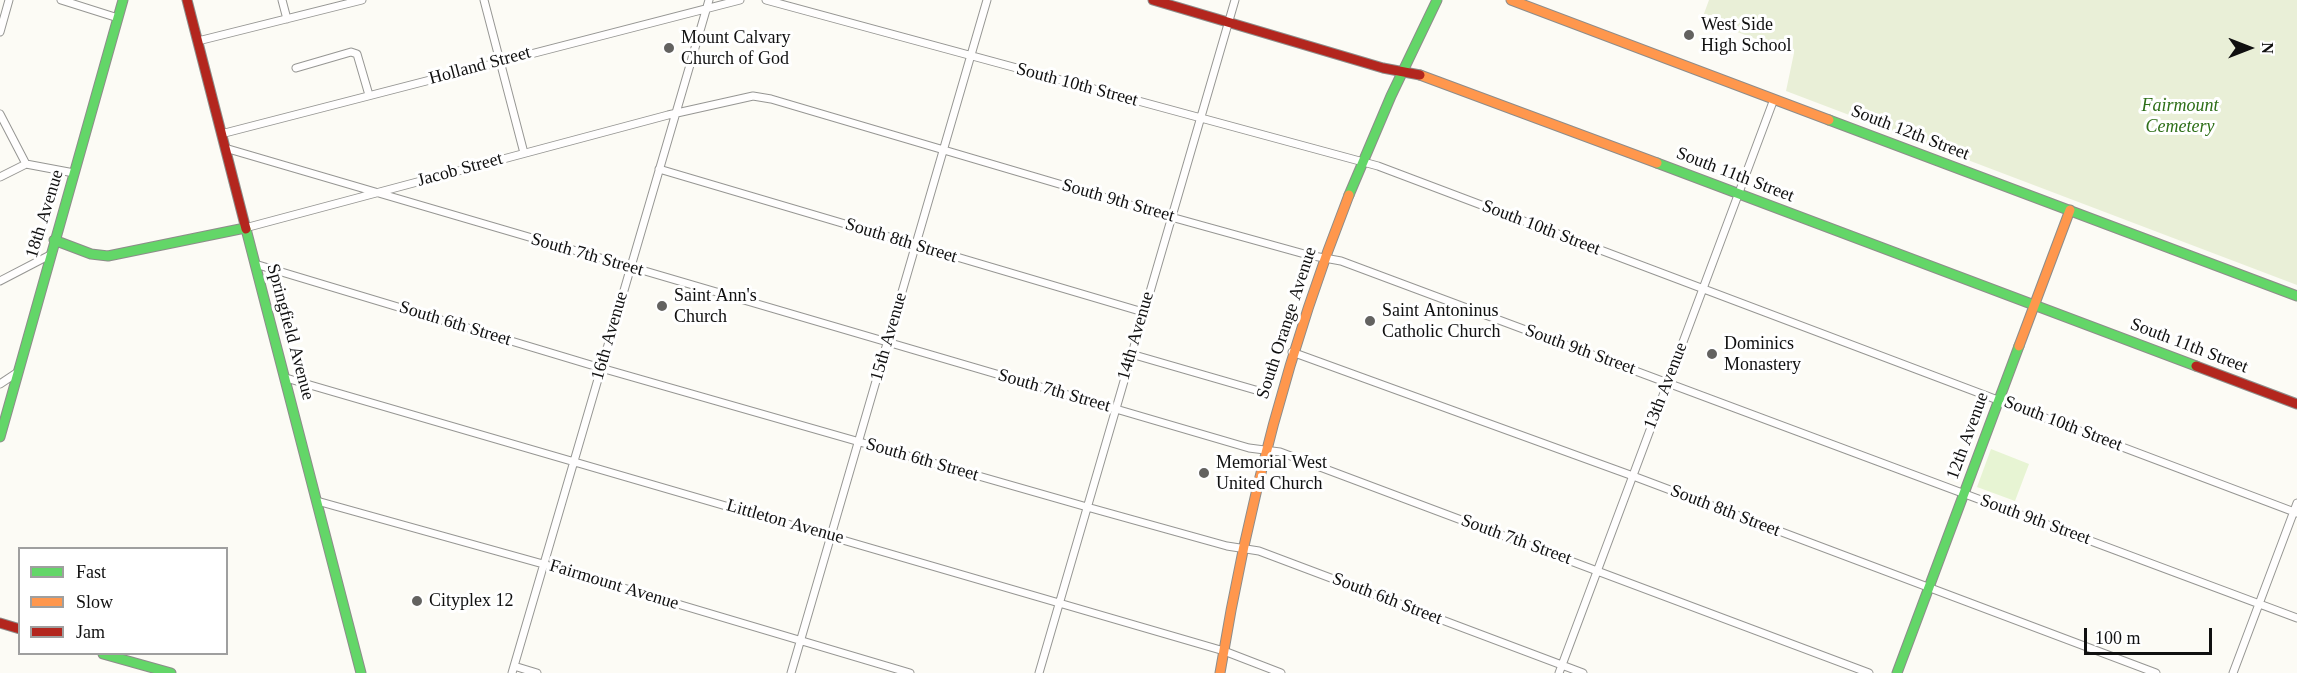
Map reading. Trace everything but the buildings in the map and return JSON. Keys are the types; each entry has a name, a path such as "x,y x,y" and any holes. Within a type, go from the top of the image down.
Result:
{"street":[{"path":"0,32 9,0"},
{"path":"61,0 118,18"},
{"name":"18th Avenue","path":"0,437 123,0"},
{"name":"Springfield Avenue","path":"187,0 361,673"},
{"path":"282,0 287,19"},
{"path":"198,41 363,0"},
{"path":"484,0 524,153"},
{"name":"Holland Street","path":"221,134 708,4 740,0"},
{"name":"South 10th Street","path":"766,0 1362,162 1999,399 2295,512"},
{"name":"15th Avenue","path":"791,673 987,0"},
{"name":"South 11th Street","path":"1153,0 1383,68 1416,73 2297,404"},
{"name":"14th Avenue","path":"1039,673 1235,0"},
{"name":"South Orange Avenue","path":"1220,673 1243,548 1265,450 1292,352 1362,162 1402,70 1437,0"},
{"name":"South 12th Street","path":"1510,0 2297,296"},
{"name":"16th Avenue","path":"513,670 708,4"},
{"path":"296,68 351,52 357,54 369,95"},
{"name":"South 9th Street","path":"676,113 753,96 944,149 1172,217 1308,255 1341,261 2297,618"},
{"name":"13th Avenue","path":"1559,673 1774,99"},
{"name":"Jacob Street","path":"245,228 676,113"},
{"path":"0,114 26,164"},
{"name":"South 7th Street","path":"225,148 1115,409 1265,450 1280,452 1869,673"},
{"path":"0,177 26,164 75,174"},
{"name":"South 8th Street","path":"659,169 1143,312"},
{"name":"12th Avenue","path":"1897,673 2070,210"},
{"path":"54,240 91,254 108,256 245,228"},
{"path":"0,281 50,255"},
{"name":"South 6th Street","path":"255,264 601,368 1087,507 1227,546 1243,548 1583,673"},
{"name":"South 8th Street","path":"1292,352 1633,476 2156,673"},
{"path":"1131,354 1258,391"},
{"path":"0,384 18,372"},
{"name":"Littleton Avenue","path":"285,378 574,460 1224,651 1281,673"},
{"name":"Fairmount Avenue","path":"317,501 543,564 910,673"},
{"path":"2233,673 2297,503"},
{"path":"0,623 18,628"},
{"path":"107,655 171,673"},
{"path":"513,670 537,673"}],"green space":[{"name":"Fairmount Cemetery","path":"1709,0 2297,0 2297,285 1786,91 1794,53 1702,19"},
{"path":"1991,449 2029,464 2015,501 1977,487"}],"traffic: fast":[{"path":"0,437 123,0"},
{"path":"1349,195 1391,96 1437,0"},
{"path":"1829,120 2297,296"},
{"path":"1657,163 2196,366"},
{"path":"54,240 91,254 108,256 245,228"},
{"path":"246,229 361,673"},
{"path":"1897,673 2019,346"},
{"path":"107,655 171,673"}],"traffic: slow":[{"path":"1511,0 1829,120"},
{"path":"1420,75 1657,163"},
{"path":"1220,673 1243,550 1272,430 1307,312 1349,195"},
{"path":"2019,346 2070,210"}],"traffic: jam":[{"path":"187,0 246,229"},
{"path":"1153,0 1383,68 1420,75"},
{"path":"2196,366 2297,404"},
{"path":"0,623 18,628"}],"place":[{"name":"West Side High School","path":"1689,35"},
{"name":"Mount Calvary Church of God","path":"669,48"},
{"name":"Saint Ann's Church","path":"662,306"},
{"name":"Saint Antoninus Catholic Church","path":"1370,321"},
{"name":"Dominics Monastery","path":"1712,354"},
{"name":"Memorial West United Church","path":"1204,473"},
{"name":"Cityplex 12","path":"417,601"}]}
